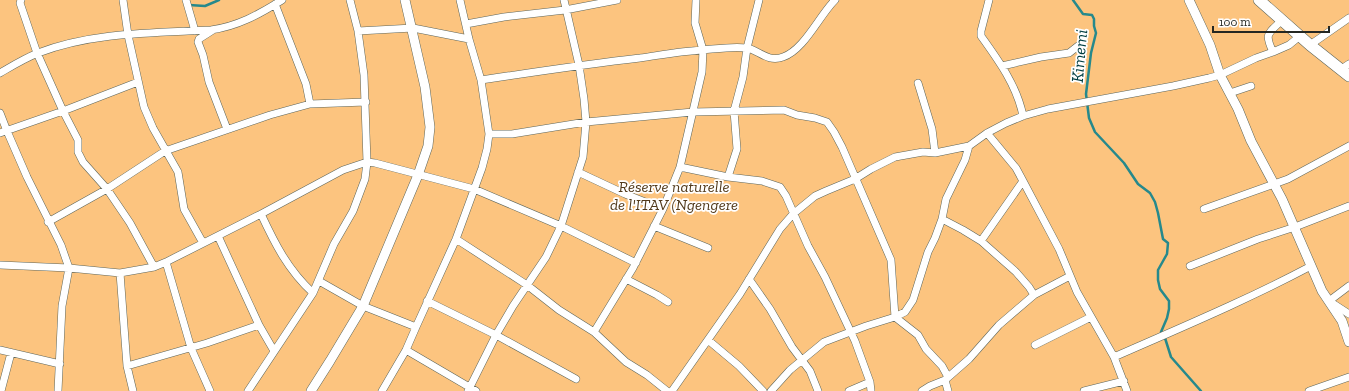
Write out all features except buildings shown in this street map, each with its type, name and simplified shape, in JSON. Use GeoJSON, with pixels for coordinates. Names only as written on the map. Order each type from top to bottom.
{"type":"FeatureCollection","features":[{"type":"Feature","properties":{"kind":"main road"},"geometry":{"type":"LineString","coordinates":[[1259,0],[1310,45],[1346,70]]}},
{"type":"Feature","properties":{"kind":"street"},"geometry":{"type":"LineString","coordinates":[[21,0],[20,3],[37,53],[63,111],[78,140],[78,152],[83,162],[107,190],[130,223],[154,267]]}},
{"type":"Feature","properties":{"kind":"street"},"geometry":{"type":"LineString","coordinates":[[123,0],[128,35],[144,107],[153,128],[178,172],[184,209],[203,243]]}},
{"type":"Feature","properties":{"kind":"street"},"geometry":{"type":"LineString","coordinates":[[186,0],[196,31]]}},
{"type":"Feature","properties":{"kind":"street"},"geometry":{"type":"LineString","coordinates":[[248,391],[313,293],[334,244],[353,211],[365,179],[367,162],[364,75],[358,31],[350,0]]}},
{"type":"Feature","properties":{"kind":"street"},"geometry":{"type":"LineString","coordinates":[[311,391],[363,306],[418,175],[428,146],[430,127],[425,87],[405,0]]}},
{"type":"Feature","properties":{"kind":"street"},"geometry":{"type":"LineString","coordinates":[[382,391],[406,350],[456,239],[482,168],[489,134],[481,80],[460,0]]}},
{"type":"Feature","properties":{"kind":"street"},"geometry":{"type":"LineString","coordinates":[[406,350],[472,390],[496,335],[546,257],[561,226],[582,157],[586,122],[579,65],[565,10],[564,0]]}},
{"type":"Feature","properties":{"kind":"street"},"geometry":{"type":"LineString","coordinates":[[466,24],[504,17],[565,10],[617,0]]}},
{"type":"Feature","properties":{"kind":"street"},"geometry":{"type":"LineString","coordinates":[[594,332],[636,263],[663,209],[680,167],[702,72],[703,50],[695,23],[696,0]]}},
{"type":"Feature","properties":{"kind":"street"},"geometry":{"type":"LineString","coordinates":[[728,177],[737,149],[734,112],[743,77],[747,48],[759,0]]}},
{"type":"Feature","properties":{"kind":"street"},"geometry":{"type":"LineString","coordinates":[[481,80],[579,65],[703,50],[747,48],[763,56],[776,58],[783,57],[801,45],[827,8],[835,0]]}},
{"type":"Feature","properties":{"kind":"street"},"geometry":{"type":"LineString","coordinates":[[989,0],[981,36],[1002,66],[1020,102],[1023,116]]}},
{"type":"Feature","properties":{"kind":"street"},"geometry":{"type":"LineString","coordinates":[[1189,0],[1200,23],[1220,75],[1295,227],[1322,291],[1342,322],[1349,342]]}},
{"type":"Feature","properties":{"kind":"street"},"geometry":{"type":"LineString","coordinates":[[0,73],[37,53],[75,42],[95,38],[213,30],[228,27],[245,21],[278,2],[306,84],[310,104]]}},
{"type":"Feature","properties":{"kind":"street"},"geometry":{"type":"LineString","coordinates":[[1310,45],[1349,18]]}},
{"type":"Feature","properties":{"kind":"street"},"geometry":{"type":"LineString","coordinates":[[1273,52],[1268,42],[1269,33],[1282,20]]}},
{"type":"Feature","properties":{"kind":"street"},"geometry":{"type":"LineString","coordinates":[[358,31],[412,28],[469,39]]}},
{"type":"Feature","properties":{"kind":"street"},"geometry":{"type":"LineString","coordinates":[[213,30],[199,39],[198,42],[203,55],[209,82],[227,129]]}},
{"type":"Feature","properties":{"kind":"street"},"geometry":{"type":"LineString","coordinates":[[672,391],[749,279],[780,229],[793,214],[815,196],[855,180],[871,169],[895,158],[923,152],[935,153],[969,146],[987,133],[1023,116],[1048,109],[1173,86],[1220,75],[1256,58],[1289,45],[1300,36]]}},
{"type":"Feature","properties":{"kind":"street"},"geometry":{"type":"LineString","coordinates":[[1002,66],[1041,57],[1069,53],[1078,46]]}},
{"type":"Feature","properties":{"kind":"street"},"geometry":{"type":"LineString","coordinates":[[3,132],[138,82]]}},
{"type":"Feature","properties":{"kind":"street"},"geometry":{"type":"LineString","coordinates":[[918,83],[932,129],[935,153]]}},
{"type":"Feature","properties":{"kind":"street"},"geometry":{"type":"LineString","coordinates":[[1230,93],[1251,86]]}},
{"type":"Feature","properties":{"kind":"street"},"geometry":{"type":"LineString","coordinates":[[48,222],[107,190],[166,151],[227,129],[310,104],[366,102]]}},
{"type":"Feature","properties":{"kind":"street"},"geometry":{"type":"LineString","coordinates":[[489,134],[512,134],[586,122],[693,112],[784,110],[797,115],[827,122],[842,147],[855,180],[891,260],[895,318],[918,335],[926,349],[942,366],[948,391]]}},
{"type":"Feature","properties":{"kind":"street"},"geometry":{"type":"LineString","coordinates":[[0,113],[3,132],[61,245],[69,268],[62,306],[58,391]]}},
{"type":"Feature","properties":{"kind":"street"},"geometry":{"type":"LineString","coordinates":[[987,133],[1016,168],[1024,181],[1059,249],[1077,292],[1114,357],[1127,391]]}},
{"type":"Feature","properties":{"kind":"street"},"geometry":{"type":"LineString","coordinates":[[771,391],[790,370],[824,342],[866,326],[895,318],[905,312],[913,300],[928,252],[942,219],[946,199],[966,160],[969,146]]}},
{"type":"Feature","properties":{"kind":"street"},"geometry":{"type":"LineString","coordinates":[[1204,209],[1274,184],[1307,169],[1349,146]]}},
{"type":"Feature","properties":{"kind":"street"},"geometry":{"type":"LineString","coordinates":[[0,266],[69,268],[120,273],[154,267],[261,214],[343,170],[367,162],[376,163],[474,189],[561,226],[636,263]]}},
{"type":"Feature","properties":{"kind":"street"},"geometry":{"type":"LineString","coordinates":[[680,167],[728,177],[762,181],[780,187],[855,341],[870,382],[871,391]]}},
{"type":"Feature","properties":{"kind":"street"},"geometry":{"type":"LineString","coordinates":[[578,172],[625,194],[663,209]]}},
{"type":"Feature","properties":{"kind":"street"},"geometry":{"type":"LineString","coordinates":[[982,241],[1024,181]]}},
{"type":"Feature","properties":{"kind":"street"},"geometry":{"type":"LineString","coordinates":[[1190,266],[1258,239],[1295,227],[1349,206]]}},
{"type":"Feature","properties":{"kind":"street"},"geometry":{"type":"LineString","coordinates":[[261,214],[275,244],[286,262],[313,293]]}},
{"type":"Feature","properties":{"kind":"street"},"geometry":{"type":"LineString","coordinates":[[942,219],[982,241],[1016,272],[1034,295]]}},
{"type":"Feature","properties":{"kind":"street"},"geometry":{"type":"LineString","coordinates":[[654,226],[708,248]]}},
{"type":"Feature","properties":{"kind":"street"},"geometry":{"type":"LineString","coordinates":[[218,236],[274,352]]}},
{"type":"Feature","properties":{"kind":"street"},"geometry":{"type":"LineString","coordinates":[[456,239],[528,285],[559,310],[594,332],[626,362],[647,374],[668,391]]}},
{"type":"Feature","properties":{"kind":"street"},"geometry":{"type":"LineString","coordinates":[[166,262],[191,348],[210,391]]}},
{"type":"Feature","properties":{"kind":"street"},"geometry":{"type":"LineString","coordinates":[[1114,357],[1175,331],[1311,266]]}},
{"type":"Feature","properties":{"kind":"street"},"geometry":{"type":"LineString","coordinates":[[120,273],[127,366],[133,391]]}},
{"type":"Feature","properties":{"kind":"street"},"geometry":{"type":"LineString","coordinates":[[922,391],[946,379],[969,359],[999,324],[1034,295],[1070,276]]}},
{"type":"Feature","properties":{"kind":"street"},"geometry":{"type":"LineString","coordinates":[[626,279],[668,302]]}},
{"type":"Feature","properties":{"kind":"street"},"geometry":{"type":"LineString","coordinates":[[749,279],[762,297],[792,347],[810,371],[818,391]]}},
{"type":"Feature","properties":{"kind":"street"},"geometry":{"type":"LineString","coordinates":[[319,281],[363,306],[416,327]]}},
{"type":"Feature","properties":{"kind":"street"},"geometry":{"type":"LineString","coordinates":[[1329,301],[1349,286]]}},
{"type":"Feature","properties":{"kind":"street"},"geometry":{"type":"LineString","coordinates":[[427,301],[496,335],[576,380]]}},
{"type":"Feature","properties":{"kind":"street"},"geometry":{"type":"LineString","coordinates":[[1329,301],[1349,314]]}},
{"type":"Feature","properties":{"kind":"street"},"geometry":{"type":"LineString","coordinates":[[1035,345],[1091,317]]}},
{"type":"Feature","properties":{"kind":"street"},"geometry":{"type":"LineString","coordinates":[[127,366],[191,348],[260,325]]}},
{"type":"Feature","properties":{"kind":"street"},"geometry":{"type":"LineString","coordinates":[[708,340],[739,366],[763,391]]}},
{"type":"Feature","properties":{"kind":"street"},"geometry":{"type":"LineString","coordinates":[[0,350],[60,364]]}},
{"type":"Feature","properties":{"kind":"street"},"geometry":{"type":"LineString","coordinates":[[1,391],[11,353]]}},
{"type":"Feature","properties":{"kind":"street"},"geometry":{"type":"LineString","coordinates":[[1309,391],[1349,377]]}},
{"type":"Feature","properties":{"kind":"street"},"geometry":{"type":"LineString","coordinates":[[1084,391],[1124,381]]}},
{"type":"Feature","properties":{"kind":"street"},"geometry":{"type":"LineString","coordinates":[[849,391],[870,382]]}},
{"type":"Feature","properties":{"kind":"green space","name":"Réserve naturelle de l'ITAV (Ngengere"},"geometry":{"type":"Polygon","coordinates":[[[0,0],[1349,0],[1349,391],[0,391],[0,0]]]}},
{"type":"Feature","properties":{"kind":"waterway"},"geometry":{"type":"LineString","coordinates":[[189,5],[205,6],[219,0]]}},
{"type":"Feature","properties":{"kind":"waterway","name":"Kimemi"},"geometry":{"type":"LineString","coordinates":[[1073,0],[1083,14],[1092,15],[1096,33],[1091,53],[1086,94],[1089,118],[1095,132],[1124,163],[1138,184],[1150,193],[1155,202],[1163,239],[1168,243],[1167,254],[1158,270],[1160,289],[1169,301],[1167,318],[1161,332]]}},
{"type":"Feature","properties":{"kind":"waterway"},"geometry":{"type":"LineString","coordinates":[[1165,338],[1171,357],[1201,391]]}}]}
